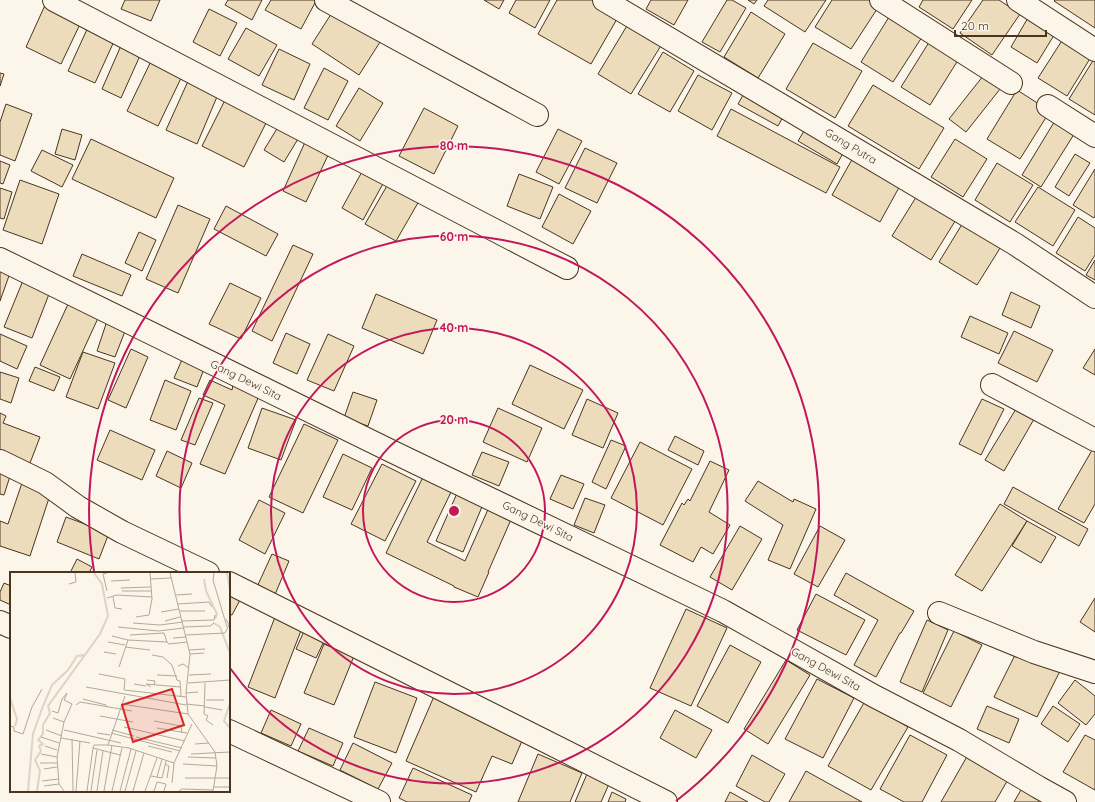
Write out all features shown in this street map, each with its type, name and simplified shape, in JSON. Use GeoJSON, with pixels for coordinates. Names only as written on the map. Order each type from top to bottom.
{"type":"FeatureCollection","features":[{"type":"Feature","properties":{"kind":"street"},"geometry":{"type":"LineString","coordinates":[[54,0],[567,268]]}},
{"type":"Feature","properties":{"kind":"street"},"geometry":{"type":"LineString","coordinates":[[326,0],[537,115]]}},
{"type":"Feature","properties":{"kind":"street","name":"Gang Putra"},"geometry":{"type":"LineString","coordinates":[[604,0],[1016,244],[1095,297]]}},
{"type":"Feature","properties":{"kind":"street"},"geometry":{"type":"LineString","coordinates":[[881,0],[1012,83]]}},
{"type":"Feature","properties":{"kind":"street"},"geometry":{"type":"LineString","coordinates":[[1018,0],[1095,50]]}},
{"type":"Feature","properties":{"kind":"street"},"geometry":{"type":"LineString","coordinates":[[1048,106],[1095,136]]}},
{"type":"Feature","properties":{"kind":"street","name":"Gang Dewi Sita"},"geometry":{"type":"LineString","coordinates":[[0,259],[391,451],[723,611],[874,696],[959,740],[1065,802]]}},
{"type":"Feature","properties":{"kind":"street"},"geometry":{"type":"LineString","coordinates":[[992,385],[1095,440]]}},
{"type":"Feature","properties":{"kind":"street"},"geometry":{"type":"LineString","coordinates":[[0,462],[45,483],[78,507],[122,532],[206,572]]}},
{"type":"Feature","properties":{"kind":"street"},"geometry":{"type":"LineString","coordinates":[[230,584],[666,802]]}},
{"type":"Feature","properties":{"kind":"street"},"geometry":{"type":"LineString","coordinates":[[939,613],[1034,652],[1095,672]]}},
{"type":"Feature","properties":{"kind":"street"},"geometry":{"type":"LineString","coordinates":[[0,622],[10,627]]}},
{"type":"Feature","properties":{"kind":"street"},"geometry":{"type":"LineString","coordinates":[[230,731],[379,802]]}},
{"type":"Feature","properties":{"kind":"building"},"geometry":{"type":"Polygon","coordinates":[[[125,0],[160,0],[151,21],[121,9],[125,0]]]}},
{"type":"Feature","properties":{"kind":"building"},"geometry":{"type":"Polygon","coordinates":[[[228,0],[262,0],[252,20],[225,5],[228,0]]]}},
{"type":"Feature","properties":{"kind":"building"},"geometry":{"type":"Polygon","coordinates":[[[271,0],[316,1],[301,29],[265,10],[271,0]]]}},
{"type":"Feature","properties":{"kind":"building"},"geometry":{"type":"Polygon","coordinates":[[[484,0],[504,0],[499,9],[484,0]]]}},
{"type":"Feature","properties":{"kind":"building"},"geometry":{"type":"Polygon","coordinates":[[[516,0],[550,0],[535,28],[509,13],[516,0]]]}},
{"type":"Feature","properties":{"kind":"building"},"geometry":{"type":"Polygon","coordinates":[[[557,0],[600,0],[621,12],[591,64],[538,34],[557,0]]]}},
{"type":"Feature","properties":{"kind":"building"},"geometry":{"type":"Polygon","coordinates":[[[651,0],[688,0],[674,25],[646,9],[651,0]]]}},
{"type":"Feature","properties":{"kind":"building"},"geometry":{"type":"Polygon","coordinates":[[[727,0],[732,0],[746,8],[720,52],[702,42],[727,0]]]}},
{"type":"Feature","properties":{"kind":"building"},"geometry":{"type":"Polygon","coordinates":[[[748,0],[757,0],[754,4],[748,0]]]}},
{"type":"Feature","properties":{"kind":"building"},"geometry":{"type":"Polygon","coordinates":[[[768,0],[826,0],[805,32],[764,6],[768,0]]]}},
{"type":"Feature","properties":{"kind":"building"},"geometry":{"type":"Polygon","coordinates":[[[832,0],[870,0],[879,6],[851,49],[815,27],[832,0]]]}},
{"type":"Feature","properties":{"kind":"building"},"geometry":{"type":"Polygon","coordinates":[[[923,0],[972,0],[953,29],[919,7],[923,0]]]}},
{"type":"Feature","properties":{"kind":"building"},"geometry":{"type":"Polygon","coordinates":[[[983,0],[999,0],[1020,14],[992,55],[960,33],[983,0]]]}},
{"type":"Feature","properties":{"kind":"building"},"geometry":{"type":"Polygon","coordinates":[[[1095,0],[1095,28],[1054,1],[1095,0]]]}},
{"type":"Feature","properties":{"kind":"building"},"geometry":{"type":"Polygon","coordinates":[[[46,3],[82,20],[61,64],[26,47],[46,3]]]}},
{"type":"Feature","properties":{"kind":"building"},"geometry":{"type":"Polygon","coordinates":[[[209,9],[237,23],[220,56],[193,42],[209,9]]]}},
{"type":"Feature","properties":{"kind":"building"},"geometry":{"type":"Polygon","coordinates":[[[333,11],[380,42],[359,75],[312,44],[333,11]]]}},
{"type":"Feature","properties":{"kind":"building"},"geometry":{"type":"Polygon","coordinates":[[[751,12],[785,34],[758,78],[724,57],[751,12]]]}},
{"type":"Feature","properties":{"kind":"building"},"geometry":{"type":"Polygon","coordinates":[[[1029,16],[1056,32],[1037,63],[1011,47],[1029,16]]]}},
{"type":"Feature","properties":{"kind":"building"},"geometry":{"type":"Polygon","coordinates":[[[889,17],[922,37],[893,82],[861,62],[889,17]]]}},
{"type":"Feature","properties":{"kind":"building"},"geometry":{"type":"Polygon","coordinates":[[[628,24],[662,44],[631,94],[598,74],[628,24]]]}},
{"type":"Feature","properties":{"kind":"building"},"geometry":{"type":"Polygon","coordinates":[[[89,25],[116,37],[95,83],[68,71],[89,25]]]}},
{"type":"Feature","properties":{"kind":"building"},"geometry":{"type":"Polygon","coordinates":[[[246,28],[277,45],[259,76],[228,59],[246,28]]]}},
{"type":"Feature","properties":{"kind":"building"},"geometry":{"type":"Polygon","coordinates":[[[931,39],[960,57],[930,105],[901,87],[931,39]]]}},
{"type":"Feature","properties":{"kind":"building"},"geometry":{"type":"Polygon","coordinates":[[[1063,39],[1091,57],[1067,96],[1038,78],[1063,39]]]}},
{"type":"Feature","properties":{"kind":"building"},"geometry":{"type":"Polygon","coordinates":[[[123,41],[143,49],[121,98],[102,89],[123,41]]]}},
{"type":"Feature","properties":{"kind":"building"},"geometry":{"type":"Polygon","coordinates":[[[813,43],[862,71],[835,118],[786,89],[813,43]]]}},
{"type":"Feature","properties":{"kind":"building"},"geometry":{"type":"Polygon","coordinates":[[[279,49],[310,64],[294,100],[262,85],[279,49]]]}},
{"type":"Feature","properties":{"kind":"building"},"geometry":{"type":"Polygon","coordinates":[[[663,52],[694,71],[670,112],[638,94],[663,52]]]}},
{"type":"Feature","properties":{"kind":"building"},"geometry":{"type":"Polygon","coordinates":[[[153,57],[184,72],[158,126],[127,111],[153,57]]]}},
{"type":"Feature","properties":{"kind":"building"},"geometry":{"type":"Polygon","coordinates":[[[1095,59],[1095,115],[1069,99],[1095,59]]]}},
{"type":"Feature","properties":{"kind":"building"},"geometry":{"type":"Polygon","coordinates":[[[324,68],[348,81],[328,120],[304,108],[324,68]]]}},
{"type":"Feature","properties":{"kind":"building"},"geometry":{"type":"Polygon","coordinates":[[[987,71],[1004,84],[966,132],[949,119],[987,71]]]}},
{"type":"Feature","properties":{"kind":"building"},"geometry":{"type":"Polygon","coordinates":[[[0,73],[4,74],[0,86],[0,73]]]}},
{"type":"Feature","properties":{"kind":"building"},"geometry":{"type":"Polygon","coordinates":[[[698,75],[732,93],[712,130],[678,111],[698,75]]]}},
{"type":"Feature","properties":{"kind":"building"},"geometry":{"type":"Polygon","coordinates":[[[189,79],[219,92],[197,144],[166,130],[189,79]]]}},
{"type":"Feature","properties":{"kind":"building"},"geometry":{"type":"Polygon","coordinates":[[[873,85],[944,128],[919,169],[848,126],[873,85]]]}},
{"type":"Feature","properties":{"kind":"building"},"geometry":{"type":"Polygon","coordinates":[[[359,88],[383,103],[360,141],[336,126],[359,88]]]}},
{"type":"Feature","properties":{"kind":"building"},"geometry":{"type":"Polygon","coordinates":[[[746,90],[785,113],[778,126],[738,104],[746,90]]]}},
{"type":"Feature","properties":{"kind":"building"},"geometry":{"type":"Polygon","coordinates":[[[1017,90],[1050,111],[1020,159],[987,139],[1017,90]]]}},
{"type":"Feature","properties":{"kind":"building"},"geometry":{"type":"Polygon","coordinates":[[[226,98],[268,119],[244,167],[202,146],[226,98]]]}},
{"type":"Feature","properties":{"kind":"building"},"geometry":{"type":"Polygon","coordinates":[[[6,104],[32,114],[15,161],[0,155],[0,122],[6,104]]]}},
{"type":"Feature","properties":{"kind":"building"},"geometry":{"type":"Polygon","coordinates":[[[424,108],[458,126],[434,174],[399,156],[424,108]]]}},
{"type":"Feature","properties":{"kind":"building"},"geometry":{"type":"Polygon","coordinates":[[[731,109],[840,167],[826,193],[717,136],[731,109]]]}},
{"type":"Feature","properties":{"kind":"building"},"geometry":{"type":"Polygon","coordinates":[[[1056,119],[1076,131],[1041,187],[1022,175],[1056,119]]]}},
{"type":"Feature","properties":{"kind":"building"},"geometry":{"type":"Polygon","coordinates":[[[281,122],[301,134],[284,162],[264,150],[281,122]]]}},
{"type":"Feature","properties":{"kind":"building"},"geometry":{"type":"Polygon","coordinates":[[[807,126],[846,148],[837,164],[798,141],[807,126]]]}},
{"type":"Feature","properties":{"kind":"building"},"geometry":{"type":"Polygon","coordinates":[[[62,129],[82,135],[75,160],[55,154],[62,129]]]}},
{"type":"Feature","properties":{"kind":"building"},"geometry":{"type":"Polygon","coordinates":[[[558,129],[582,141],[559,184],[536,172],[558,129]]]}},
{"type":"Feature","properties":{"kind":"building"},"geometry":{"type":"Polygon","coordinates":[[[91,139],[174,178],[156,218],[72,179],[91,139]]]}},
{"type":"Feature","properties":{"kind":"building"},"geometry":{"type":"Polygon","coordinates":[[[955,139],[987,159],[963,197],[931,177],[955,139]]]}},
{"type":"Feature","properties":{"kind":"building"},"geometry":{"type":"Polygon","coordinates":[[[306,140],[330,151],[306,202],[283,191],[306,140]]]}},
{"type":"Feature","properties":{"kind":"building"},"geometry":{"type":"Polygon","coordinates":[[[585,148],[617,163],[597,203],[565,188],[585,148]]]}},
{"type":"Feature","properties":{"kind":"building"},"geometry":{"type":"Polygon","coordinates":[[[42,150],[73,165],[62,187],[31,171],[42,150]]]}},
{"type":"Feature","properties":{"kind":"building"},"geometry":{"type":"Polygon","coordinates":[[[1075,154],[1090,163],[1069,196],[1055,187],[1075,154]]]}},
{"type":"Feature","properties":{"kind":"building"},"geometry":{"type":"Polygon","coordinates":[[[854,156],[902,182],[880,222],[832,195],[854,156]]]}},
{"type":"Feature","properties":{"kind":"building"},"geometry":{"type":"Polygon","coordinates":[[[0,161],[10,165],[3,184],[0,183],[0,161]]]}},
{"type":"Feature","properties":{"kind":"building"},"geometry":{"type":"Polygon","coordinates":[[[997,163],[1033,185],[1010,222],[975,200],[997,163]]]}},
{"type":"Feature","properties":{"kind":"building"},"geometry":{"type":"Polygon","coordinates":[[[364,168],[385,180],[363,220],[342,208],[364,168]]]}},
{"type":"Feature","properties":{"kind":"building"},"geometry":{"type":"Polygon","coordinates":[[[1095,169],[1095,216],[1094,218],[1073,205],[1095,169]]]}},
{"type":"Feature","properties":{"kind":"building"},"geometry":{"type":"Polygon","coordinates":[[[519,174],[553,187],[540,219],[507,206],[519,174]]]}},
{"type":"Feature","properties":{"kind":"building"},"geometry":{"type":"Polygon","coordinates":[[[20,180],[59,194],[42,244],[3,230],[20,180]]]}},
{"type":"Feature","properties":{"kind":"building"},"geometry":{"type":"Polygon","coordinates":[[[388,184],[419,201],[396,241],[365,224],[388,184]]]}},
{"type":"Feature","properties":{"kind":"building"},"geometry":{"type":"Polygon","coordinates":[[[1038,187],[1075,210],[1053,246],[1015,222],[1038,187]]]}},
{"type":"Feature","properties":{"kind":"building"},"geometry":{"type":"Polygon","coordinates":[[[0,188],[12,192],[4,219],[0,218],[0,188]]]}},
{"type":"Feature","properties":{"kind":"building"},"geometry":{"type":"Polygon","coordinates":[[[559,194],[591,211],[573,244],[542,227],[559,194]]]}},
{"type":"Feature","properties":{"kind":"building"},"geometry":{"type":"Polygon","coordinates":[[[918,194],[957,218],[931,260],[892,236],[918,194]]]}},
{"type":"Feature","properties":{"kind":"building"},"geometry":{"type":"Polygon","coordinates":[[[178,205],[210,219],[178,293],[146,279],[178,205]]]}},
{"type":"Feature","properties":{"kind":"building"},"geometry":{"type":"Polygon","coordinates":[[[226,206],[278,234],[266,256],[214,229],[226,206]]]}},
{"type":"Feature","properties":{"kind":"building"},"geometry":{"type":"Polygon","coordinates":[[[1078,217],[1095,228],[1095,255],[1085,271],[1056,253],[1078,217]]]}},
{"type":"Feature","properties":{"kind":"building"},"geometry":{"type":"Polygon","coordinates":[[[964,221],[1002,245],[977,285],[939,262],[964,221]]]}},
{"type":"Feature","properties":{"kind":"building"},"geometry":{"type":"Polygon","coordinates":[[[139,232],[156,240],[142,271],[125,263],[139,232]]]}},
{"type":"Feature","properties":{"kind":"building"},"geometry":{"type":"Polygon","coordinates":[[[293,245],[313,254],[272,341],[252,331],[293,245]]]}},
{"type":"Feature","properties":{"kind":"building"},"geometry":{"type":"Polygon","coordinates":[[[82,254],[131,275],[122,296],[73,276],[82,254]]]}},
{"type":"Feature","properties":{"kind":"building"},"geometry":{"type":"Polygon","coordinates":[[[1095,260],[1095,280],[1086,275],[1095,260]]]}},
{"type":"Feature","properties":{"kind":"building"},"geometry":{"type":"Polygon","coordinates":[[[0,269],[10,273],[0,301],[0,269]]]}},
{"type":"Feature","properties":{"kind":"building"},"geometry":{"type":"Polygon","coordinates":[[[24,278],[51,289],[32,338],[4,327],[24,278]]]}},
{"type":"Feature","properties":{"kind":"building"},"geometry":{"type":"Polygon","coordinates":[[[230,283],[261,298],[241,339],[209,324],[230,283]]]}},
{"type":"Feature","properties":{"kind":"building"},"geometry":{"type":"Polygon","coordinates":[[[1011,292],[1040,306],[1031,328],[1002,315],[1011,292]]]}},
{"type":"Feature","properties":{"kind":"building"},"geometry":{"type":"Polygon","coordinates":[[[376,294],[437,320],[423,354],[362,328],[376,294]]]}},
{"type":"Feature","properties":{"kind":"building"},"geometry":{"type":"Polygon","coordinates":[[[69,302],[99,316],[70,379],[40,365],[69,302]]]}},
{"type":"Feature","properties":{"kind":"building"},"geometry":{"type":"Polygon","coordinates":[[[970,316],[1008,333],[999,354],[961,337],[970,316]]]}},
{"type":"Feature","properties":{"kind":"building"},"geometry":{"type":"Polygon","coordinates":[[[108,318],[127,326],[115,357],[97,351],[108,318]]]}},
{"type":"Feature","properties":{"kind":"building"},"geometry":{"type":"Polygon","coordinates":[[[1014,331],[1053,350],[1037,382],[998,363],[1014,331]]]}},
{"type":"Feature","properties":{"kind":"building"},"geometry":{"type":"Polygon","coordinates":[[[286,333],[310,344],[297,374],[273,363],[286,333]]]}},
{"type":"Feature","properties":{"kind":"building"},"geometry":{"type":"Polygon","coordinates":[[[0,334],[27,346],[17,369],[0,361],[0,334]]]}},
{"type":"Feature","properties":{"kind":"building"},"geometry":{"type":"Polygon","coordinates":[[[328,334],[354,346],[334,391],[307,380],[328,334]]]}},
{"type":"Feature","properties":{"kind":"building"},"geometry":{"type":"Polygon","coordinates":[[[131,349],[148,357],[126,408],[108,400],[131,349]]]}},
{"type":"Feature","properties":{"kind":"building"},"geometry":{"type":"Polygon","coordinates":[[[1095,349],[1095,375],[1083,368],[1095,349]]]}},
{"type":"Feature","properties":{"kind":"building"},"geometry":{"type":"Polygon","coordinates":[[[83,352],[115,363],[98,409],[66,397],[83,352]]]}},
{"type":"Feature","properties":{"kind":"building"},"geometry":{"type":"Polygon","coordinates":[[[184,355],[206,364],[197,387],[174,378],[184,355]]]}},
{"type":"Feature","properties":{"kind":"building"},"geometry":{"type":"Polygon","coordinates":[[[530,365],[583,390],[564,429],[512,404],[530,365]]]}},
{"type":"Feature","properties":{"kind":"building"},"geometry":{"type":"Polygon","coordinates":[[[35,367],[60,377],[54,391],[29,381],[35,367]]]}},
{"type":"Feature","properties":{"kind":"building"},"geometry":{"type":"Polygon","coordinates":[[[0,372],[19,378],[11,403],[0,399],[0,372]]]}},
{"type":"Feature","properties":{"kind":"building"},"geometry":{"type":"Polygon","coordinates":[[[165,380],[191,391],[176,430],[150,420],[165,380]]]}},
{"type":"Feature","properties":{"kind":"building"},"geometry":{"type":"Polygon","coordinates":[[[210,380],[232,390],[233,385],[259,396],[225,474],[200,464],[225,405],[203,395],[210,380]]]}},
{"type":"Feature","properties":{"kind":"building"},"geometry":{"type":"Polygon","coordinates":[[[353,392],[377,400],[368,426],[344,418],[353,392]]]}},
{"type":"Feature","properties":{"kind":"building"},"geometry":{"type":"Polygon","coordinates":[[[199,398],[213,403],[195,445],[181,440],[199,398]]]}},
{"type":"Feature","properties":{"kind":"building"},"geometry":{"type":"Polygon","coordinates":[[[587,399],[618,413],[603,448],[572,435],[587,399]]]}},
{"type":"Feature","properties":{"kind":"building"},"geometry":{"type":"Polygon","coordinates":[[[982,399],[1004,409],[981,455],[959,444],[982,399]]]}},
{"type":"Feature","properties":{"kind":"building"},"geometry":{"type":"Polygon","coordinates":[[[1019,404],[1037,414],[1004,471],[985,460],[1019,404]]]}},
{"type":"Feature","properties":{"kind":"building"},"geometry":{"type":"Polygon","coordinates":[[[262,408],[296,420],[281,460],[248,448],[262,408]]]}},
{"type":"Feature","properties":{"kind":"building"},"geometry":{"type":"Polygon","coordinates":[[[498,408],[542,428],[527,462],[483,442],[498,408]]]}},
{"type":"Feature","properties":{"kind":"building"},"geometry":{"type":"Polygon","coordinates":[[[0,413],[6,416],[3,423],[40,437],[30,463],[0,452],[0,413]]]}},
{"type":"Feature","properties":{"kind":"building"},"geometry":{"type":"Polygon","coordinates":[[[304,424],[338,440],[303,513],[269,497],[304,424]]]}},
{"type":"Feature","properties":{"kind":"building"},"geometry":{"type":"Polygon","coordinates":[[[110,430],[155,450],[142,480],[97,460],[110,430]]]}},
{"type":"Feature","properties":{"kind":"building"},"geometry":{"type":"Polygon","coordinates":[[[675,436],[704,451],[698,465],[668,450],[675,436]]]}},
{"type":"Feature","properties":{"kind":"building"},"geometry":{"type":"Polygon","coordinates":[[[611,440],[626,446],[606,489],[592,482],[611,440]]]}},
{"type":"Feature","properties":{"kind":"building"},"geometry":{"type":"Polygon","coordinates":[[[640,442],[692,469],[663,525],[611,498],[640,442]]]}},
{"type":"Feature","properties":{"kind":"building"},"geometry":{"type":"Polygon","coordinates":[[[1095,445],[1095,504],[1084,523],[1058,509],[1095,445]]]}},
{"type":"Feature","properties":{"kind":"building"},"geometry":{"type":"Polygon","coordinates":[[[167,451],[192,463],[181,488],[156,476],[167,451]]]}},
{"type":"Feature","properties":{"kind":"building"},"geometry":{"type":"Polygon","coordinates":[[[482,452],[509,462],[499,486],[472,475],[482,452]]]}},
{"type":"Feature","properties":{"kind":"building"},"geometry":{"type":"Polygon","coordinates":[[[343,454],[372,468],[352,510],[323,497],[343,454]]]}},
{"type":"Feature","properties":{"kind":"building"},"geometry":{"type":"Polygon","coordinates":[[[710,461],[729,470],[709,512],[730,525],[713,554],[701,547],[693,562],[660,545],[682,503],[684,505],[688,499],[690,501],[710,461]]]}},
{"type":"Feature","properties":{"kind":"building"},"geometry":{"type":"Polygon","coordinates":[[[382,464],[416,481],[385,541],[351,524],[382,464]]]}},
{"type":"Feature","properties":{"kind":"building"},"geometry":{"type":"Polygon","coordinates":[[[0,466],[12,470],[4,495],[0,494],[0,466]]]}},
{"type":"Feature","properties":{"kind":"building"},"geometry":{"type":"Polygon","coordinates":[[[561,475],[584,484],[573,509],[550,499],[561,475]]]}},
{"type":"Feature","properties":{"kind":"building"},"geometry":{"type":"Polygon","coordinates":[[[423,477],[452,490],[427,542],[465,561],[490,505],[513,515],[478,597],[454,587],[386,553],[423,477]]]}},
{"type":"Feature","properties":{"kind":"building"},"geometry":{"type":"Polygon","coordinates":[[[758,481],[793,502],[794,499],[816,509],[790,569],[768,560],[783,525],[745,501],[758,481]]]}},
{"type":"Feature","properties":{"kind":"building"},"geometry":{"type":"Polygon","coordinates":[[[22,483],[51,492],[30,556],[0,546],[0,521],[8,524],[22,483]]]}},
{"type":"Feature","properties":{"kind":"building"},"geometry":{"type":"Polygon","coordinates":[[[1013,487],[1088,529],[1079,546],[1004,504],[1013,487]]]}},
{"type":"Feature","properties":{"kind":"building"},"geometry":{"type":"Polygon","coordinates":[[[458,491],[484,502],[463,552],[436,541],[458,491]]]}},
{"type":"Feature","properties":{"kind":"building"},"geometry":{"type":"Polygon","coordinates":[[[585,498],[605,505],[594,533],[574,525],[585,498]]]}},
{"type":"Feature","properties":{"kind":"building"},"geometry":{"type":"Polygon","coordinates":[[[259,500],[285,513],[265,554],[239,540],[259,500]]]}},
{"type":"Feature","properties":{"kind":"building"},"geometry":{"type":"Polygon","coordinates":[[[1000,504],[1027,521],[982,591],[955,575],[1000,504]]]}},
{"type":"Feature","properties":{"kind":"building"},"geometry":{"type":"Polygon","coordinates":[[[66,517],[109,533],[99,559],[57,542],[66,517]]]}},
{"type":"Feature","properties":{"kind":"building"},"geometry":{"type":"Polygon","coordinates":[[[1027,521],[1056,537],[1041,563],[1012,546],[1027,521]]]}},
{"type":"Feature","properties":{"kind":"building"},"geometry":{"type":"Polygon","coordinates":[[[740,526],[762,539],[732,590],[710,577],[740,526]]]}},
{"type":"Feature","properties":{"kind":"building"},"geometry":{"type":"Polygon","coordinates":[[[820,526],[845,540],[818,587],[794,574],[820,526]]]}},
{"type":"Feature","properties":{"kind":"building"},"geometry":{"type":"Polygon","coordinates":[[[272,554],[289,561],[274,597],[256,589],[272,554]]]}},
{"type":"Feature","properties":{"kind":"building"},"geometry":{"type":"Polygon","coordinates":[[[77,559],[92,567],[90,572],[70,572],[77,559]]]}},
{"type":"Feature","properties":{"kind":"building"},"geometry":{"type":"Polygon","coordinates":[[[846,573],[914,611],[876,677],[854,665],[878,620],[834,595],[846,573]]]}},
{"type":"Feature","properties":{"kind":"building"},"geometry":{"type":"Polygon","coordinates":[[[4,583],[10,586],[10,605],[0,600],[0,592],[4,583]]]}},
{"type":"Feature","properties":{"kind":"building"},"geometry":{"type":"Polygon","coordinates":[[[816,594],[865,620],[846,655],[797,630],[816,594]]]}},
{"type":"Feature","properties":{"kind":"building"},"geometry":{"type":"Polygon","coordinates":[[[230,595],[240,600],[232,615],[230,614],[230,595]]]}},
{"type":"Feature","properties":{"kind":"building"},"geometry":{"type":"Polygon","coordinates":[[[1095,598],[1095,632],[1080,622],[1095,598]]]}},
{"type":"Feature","properties":{"kind":"building"},"geometry":{"type":"Polygon","coordinates":[[[686,609],[727,628],[691,706],[650,688],[686,609]]]}},
{"type":"Feature","properties":{"kind":"building"},"geometry":{"type":"Polygon","coordinates":[[[275,617],[302,628],[275,698],[248,687],[275,617]]]}},
{"type":"Feature","properties":{"kind":"building"},"geometry":{"type":"Polygon","coordinates":[[[927,620],[948,630],[922,692],[900,682],[927,620]]]}},
{"type":"Feature","properties":{"kind":"building"},"geometry":{"type":"Polygon","coordinates":[[[305,629],[325,639],[316,658],[296,649],[305,629]]]}},
{"type":"Feature","properties":{"kind":"building"},"geometry":{"type":"Polygon","coordinates":[[[954,631],[982,645],[951,707],[923,693],[954,631]]]}},
{"type":"Feature","properties":{"kind":"building"},"geometry":{"type":"Polygon","coordinates":[[[324,644],[354,656],[334,705],[304,693],[324,644]]]}},
{"type":"Feature","properties":{"kind":"building"},"geometry":{"type":"Polygon","coordinates":[[[730,645],[761,662],[728,723],[697,706],[730,645]]]}},
{"type":"Feature","properties":{"kind":"building"},"geometry":{"type":"Polygon","coordinates":[[[1017,651],[1060,671],[1037,717],[994,697],[1017,651]]]}},
{"type":"Feature","properties":{"kind":"building"},"geometry":{"type":"Polygon","coordinates":[[[786,660],[810,675],[768,744],[744,729],[786,660]]]}},
{"type":"Feature","properties":{"kind":"building"},"geometry":{"type":"Polygon","coordinates":[[[817,679],[854,698],[823,758],[785,739],[817,679]]]}},
{"type":"Feature","properties":{"kind":"building"},"geometry":{"type":"Polygon","coordinates":[[[1075,680],[1095,696],[1095,714],[1086,725],[1058,703],[1075,680]]]}},
{"type":"Feature","properties":{"kind":"building"},"geometry":{"type":"Polygon","coordinates":[[[375,682],[417,698],[396,753],[354,737],[375,682]]]}},
{"type":"Feature","properties":{"kind":"building"},"geometry":{"type":"Polygon","coordinates":[[[435,694],[525,734],[512,764],[492,756],[476,792],[406,761],[435,694]]]}},
{"type":"Feature","properties":{"kind":"building"},"geometry":{"type":"Polygon","coordinates":[[[865,701],[908,727],[871,790],[828,766],[865,701]]]}},
{"type":"Feature","properties":{"kind":"building"},"geometry":{"type":"Polygon","coordinates":[[[987,706],[1019,719],[1009,743],[977,729],[987,706]]]}},
{"type":"Feature","properties":{"kind":"building"},"geometry":{"type":"Polygon","coordinates":[[[1053,706],[1080,724],[1068,742],[1041,724],[1053,706]]]}},
{"type":"Feature","properties":{"kind":"building"},"geometry":{"type":"Polygon","coordinates":[[[271,710],[301,724],[291,746],[261,733],[271,710]]]}},
{"type":"Feature","properties":{"kind":"building"},"geometry":{"type":"Polygon","coordinates":[[[675,710],[712,730],[696,758],[660,738],[675,710]]]}},
{"type":"Feature","properties":{"kind":"building"},"geometry":{"type":"Polygon","coordinates":[[[309,728],[343,743],[333,766],[298,751],[309,728]]]}},
{"type":"Feature","properties":{"kind":"building"},"geometry":{"type":"Polygon","coordinates":[[[910,735],[947,755],[922,802],[904,802],[880,789],[910,735]]]}},
{"type":"Feature","properties":{"kind":"building"},"geometry":{"type":"Polygon","coordinates":[[[1085,735],[1095,740],[1095,790],[1063,772],[1085,735]]]}},
{"type":"Feature","properties":{"kind":"building"},"geometry":{"type":"Polygon","coordinates":[[[353,743],[392,763],[378,789],[340,770],[353,743]]]}},
{"type":"Feature","properties":{"kind":"building"},"geometry":{"type":"Polygon","coordinates":[[[969,753],[1010,776],[995,802],[941,802],[969,753]]]}},
{"type":"Feature","properties":{"kind":"building"},"geometry":{"type":"Polygon","coordinates":[[[538,754],[582,773],[570,802],[518,802],[538,754]]]}},
{"type":"Feature","properties":{"kind":"building"},"geometry":{"type":"Polygon","coordinates":[[[752,755],[785,774],[769,802],[765,802],[736,786],[752,755]]]}},
{"type":"Feature","properties":{"kind":"building"},"geometry":{"type":"Polygon","coordinates":[[[413,768],[472,795],[469,802],[407,802],[399,798],[413,768]]]}},
{"type":"Feature","properties":{"kind":"building"},"geometry":{"type":"Polygon","coordinates":[[[806,771],[862,802],[789,802],[806,771]]]}},
{"type":"Feature","properties":{"kind":"building"},"geometry":{"type":"Polygon","coordinates":[[[587,774],[609,784],[601,802],[575,802],[587,774]]]}},
{"type":"Feature","properties":{"kind":"building"},"geometry":{"type":"Polygon","coordinates":[[[1022,788],[1048,802],[1014,802],[1022,788]]]}},
{"type":"Feature","properties":{"kind":"building"},"geometry":{"type":"Polygon","coordinates":[[[612,792],[626,799],[625,802],[608,802],[612,792]]]}},
{"type":"Feature","properties":{"kind":"building"},"geometry":{"type":"Polygon","coordinates":[[[730,792],[748,802],[725,802],[730,792]]]}}]}
